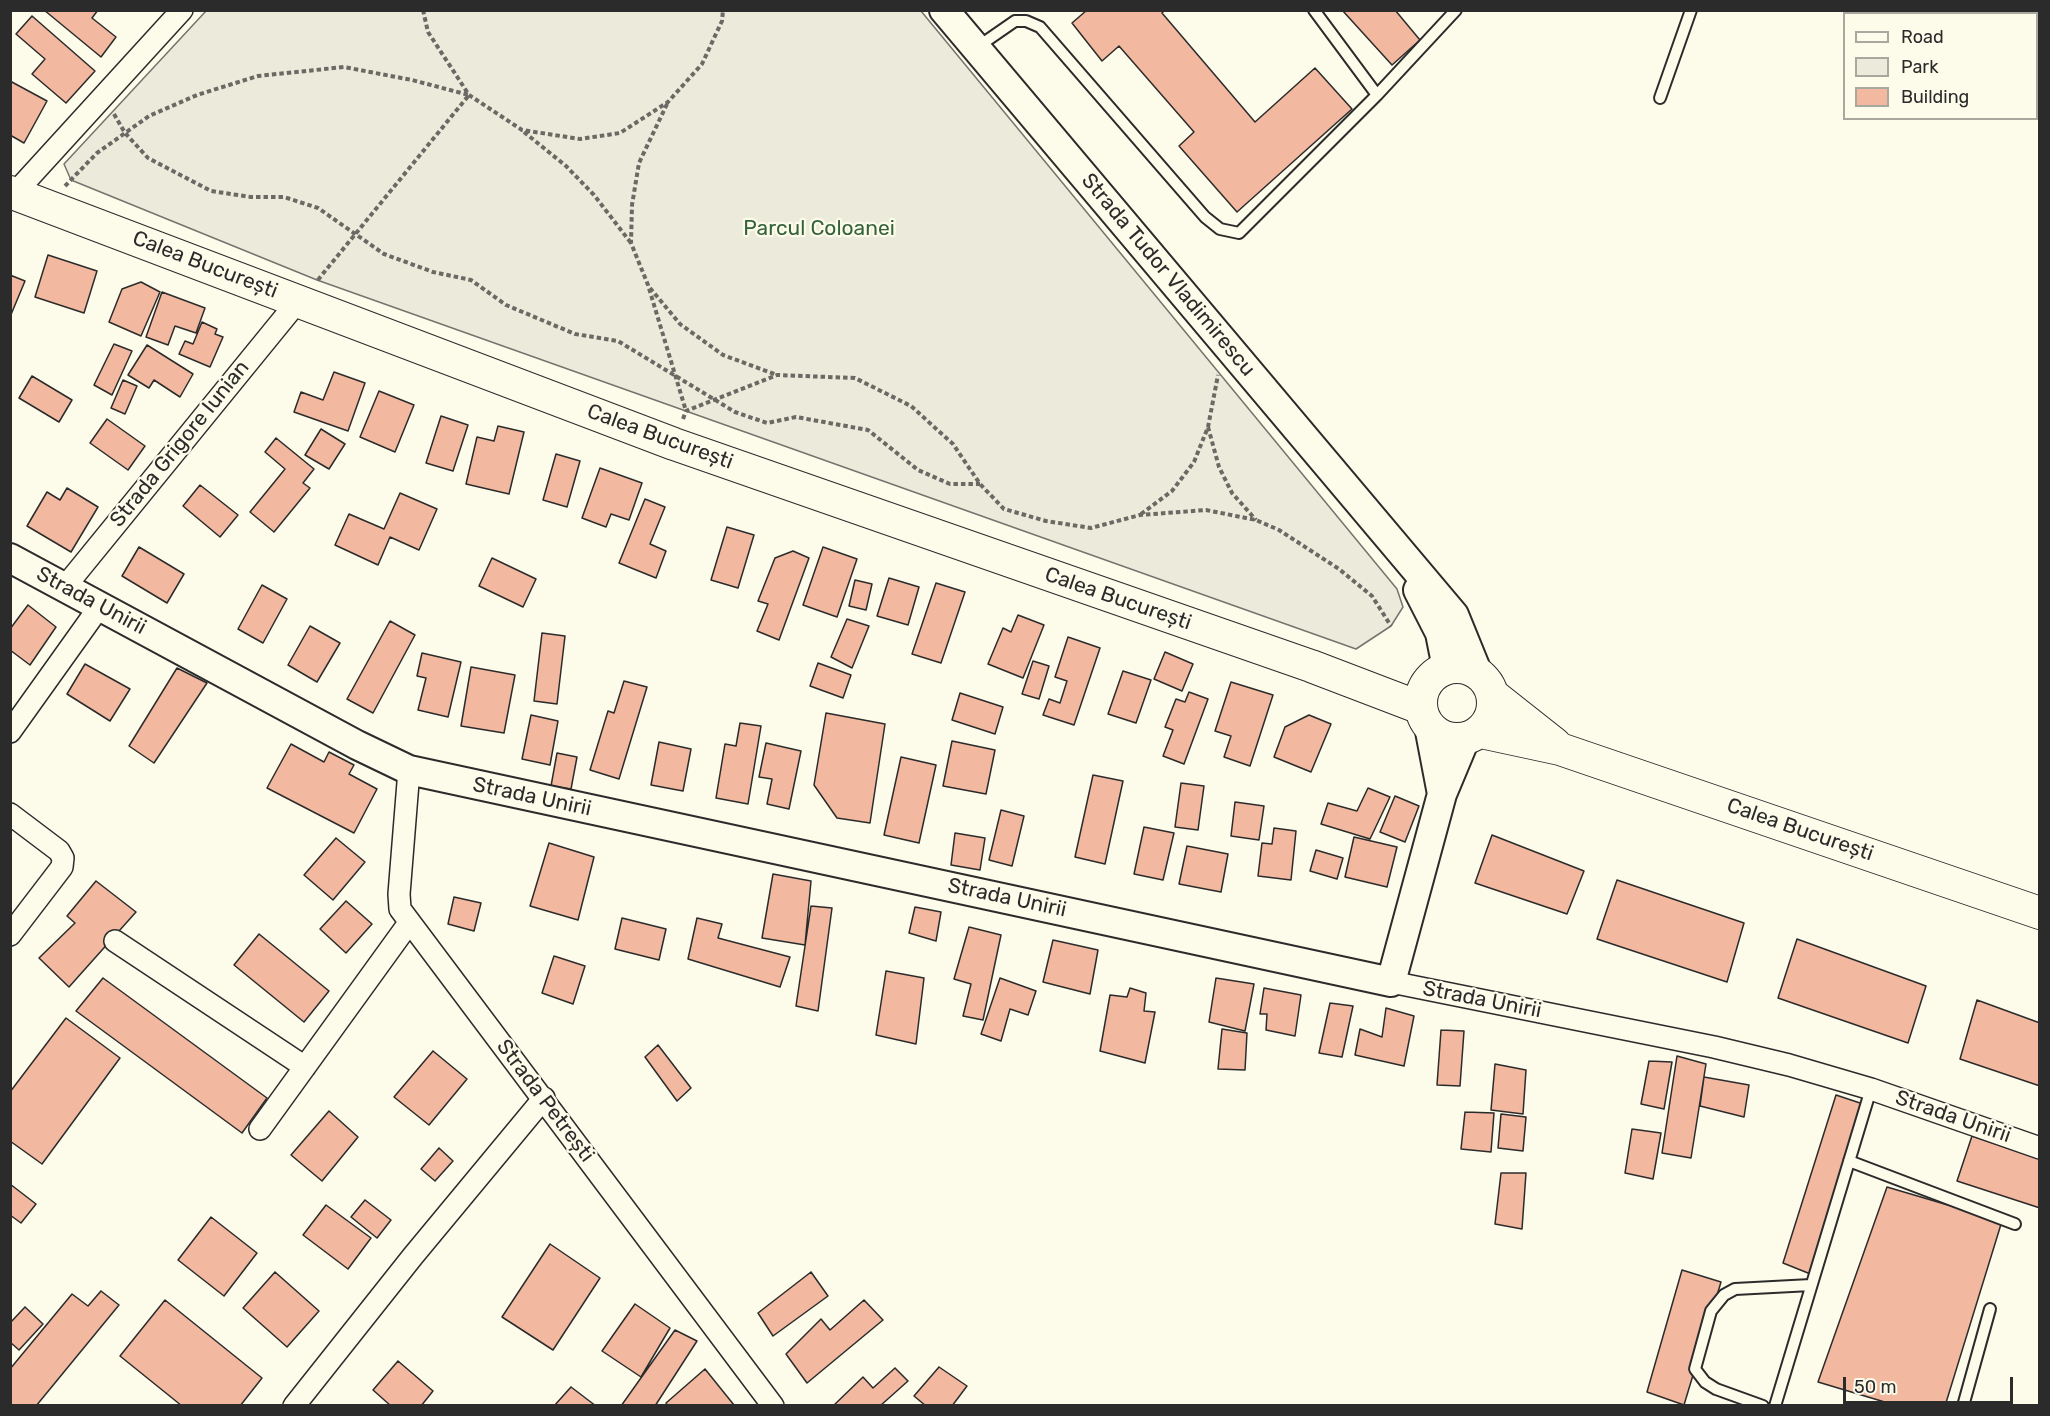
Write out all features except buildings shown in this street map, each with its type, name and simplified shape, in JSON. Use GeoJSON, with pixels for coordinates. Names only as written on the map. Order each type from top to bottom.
{"type":"FeatureCollection","features":[{"type":"Feature","properties":{"kind":"main road","name":"Strada Tudor Vladimirescu"},"geometry":{"type":"LineString","coordinates":[[944,10],[1454,615],[1486,684]]}},
{"type":"Feature","properties":{"kind":"main road","name":"Calea București"},"geometry":{"type":"LineString","coordinates":[[12,191],[674,444],[1314,668],[1432,696]]}},
{"type":"Feature","properties":{"kind":"main road","name":"Strada Tudor Vladimirescu"},"geometry":{"type":"LineString","coordinates":[[1391,541],[1434,620],[1432,696],[1442,794]]}},
{"type":"Feature","properties":{"kind":"main road","name":"Strada Unirii"},"geometry":{"type":"LineString","coordinates":[[10,558],[357,745],[409,770],[1391,982]]}},
{"type":"Feature","properties":{"kind":"main road","name":"Calea București"},"geometry":{"type":"LineString","coordinates":[[1432,696],[1458,667],[1486,684],[1560,748]]}},
{"type":"Feature","properties":{"kind":"main road"},"geometry":{"type":"LineString","coordinates":[[1391,982],[1442,794],[1473,735],[1490,721],[1493,708],[1486,684]]}},
{"type":"Feature","properties":{"kind":"main road","name":"Calea București"},"geometry":{"type":"LineString","coordinates":[[1432,696],[1445,738],[1473,735],[1560,748],[2040,913]]}},
{"type":"Feature","properties":{"kind":"street"},"geometry":{"type":"LineString","coordinates":[[12,191],[182,10]]}},
{"type":"Feature","properties":{"kind":"street","name":"Strada Grigore Iunian"},"geometry":{"type":"LineString","coordinates":[[64,588],[298,301]]}},
{"type":"Feature","properties":{"kind":"street"},"geometry":{"type":"LineString","coordinates":[[10,732],[100,606]]}},
{"type":"Feature","properties":{"kind":"street","name":"Strada Petrești"},"geometry":{"type":"LineString","coordinates":[[409,770],[399,894],[400,909],[409,924],[544,1098],[773,1406]]}},
{"type":"Feature","properties":{"kind":"street"},"geometry":{"type":"LineString","coordinates":[[10,814],[59,851],[63,858],[62,867],[10,935]]}},
{"type":"Feature","properties":{"kind":"street"},"geometry":{"type":"LineString","coordinates":[[260,1129],[409,924]]}},
{"type":"Feature","properties":{"kind":"street"},"geometry":{"type":"LineString","coordinates":[[115,941],[305,1067]]}},
{"type":"Feature","properties":{"kind":"street","name":"Strada Unirii"},"geometry":{"type":"LineString","coordinates":[[1391,982],[1714,1047],[1871,1089],[2040,1148]]}},
{"type":"Feature","properties":{"kind":"street"},"geometry":{"type":"LineString","coordinates":[[294,1406],[413,1256],[544,1098]]}},
{"type":"Feature","properties":{"kind":"lane"},"geometry":{"type":"LineString","coordinates":[[1314,10],[1377,95]]}},
{"type":"Feature","properties":{"kind":"lane"},"geometry":{"type":"LineString","coordinates":[[976,48],[1015,21],[1026,21],[1040,27],[1205,217],[1220,229],[1239,233],[1377,95],[1456,10]]}},
{"type":"Feature","properties":{"kind":"lane"},"geometry":{"type":"LineString","coordinates":[[1660,98],[1691,10]]}},
{"type":"Feature","properties":{"kind":"lane"},"geometry":{"type":"LineString","coordinates":[[1775,1406],[1871,1089]]}},
{"type":"Feature","properties":{"kind":"lane"},"geometry":{"type":"LineString","coordinates":[[1849,1161],[2015,1224]]}},
{"type":"Feature","properties":{"kind":"lane"},"geometry":{"type":"LineString","coordinates":[[1763,1406],[1716,1389],[1705,1382],[1695,1369],[1711,1311],[1724,1295],[1735,1289],[1811,1285]]}},
{"type":"Feature","properties":{"kind":"lane"},"geometry":{"type":"LineString","coordinates":[[1964,1406],[1990,1309]]}},
{"type":"Feature","properties":{"kind":"path"},"geometry":{"type":"LineString","coordinates":[[423,10],[428,32],[469,95]]}},
{"type":"Feature","properties":{"kind":"path"},"geometry":{"type":"LineString","coordinates":[[522,130],[580,139],[620,133],[668,102],[702,64],[722,21],[723,10]]}},
{"type":"Feature","properties":{"kind":"path"},"geometry":{"type":"LineString","coordinates":[[46,204],[97,153],[149,116],[197,95],[258,76],[344,68],[412,80],[469,95],[522,130],[566,166],[594,195],[631,243],[648,285],[686,411],[674,444]]}},
{"type":"Feature","properties":{"kind":"path"},"geometry":{"type":"LineString","coordinates":[[103,95],[125,133],[148,158],[211,191],[251,197],[284,197],[318,207],[384,254],[433,272],[471,280],[506,305],[575,334],[618,341],[735,412],[767,423],[796,417],[868,430],[918,470],[950,484],[980,484]]}},
{"type":"Feature","properties":{"kind":"path"},"geometry":{"type":"LineString","coordinates":[[298,301],[356,235],[469,95]]}},
{"type":"Feature","properties":{"kind":"path"},"geometry":{"type":"LineString","coordinates":[[631,243],[632,205],[639,163],[668,102]]}},
{"type":"Feature","properties":{"kind":"path"},"geometry":{"type":"LineString","coordinates":[[648,285],[680,324],[723,355],[777,375],[855,378],[911,406],[953,444],[980,484],[1004,509],[1046,521],[1091,528],[1140,515],[1206,510],[1256,520],[1279,530],[1339,569],[1372,596],[1391,626]]}},
{"type":"Feature","properties":{"kind":"path"},"geometry":{"type":"LineString","coordinates":[[1140,515],[1172,491],[1194,462],[1208,427],[1225,341]]}},
{"type":"Feature","properties":{"kind":"path"},"geometry":{"type":"LineString","coordinates":[[686,411],[777,375]]}},
{"type":"Feature","properties":{"kind":"path"},"geometry":{"type":"LineString","coordinates":[[1208,427],[1219,467],[1232,493],[1256,520]]}},
{"type":"Feature","properties":{"kind":"green space","name":"Parcul Coloanei"},"geometry":{"type":"Polygon","coordinates":[[[206,11],[921,11],[1397,589],[1403,607],[1391,626],[1356,649],[317,280],[71,180],[64,164],[206,11]]]}}]}
